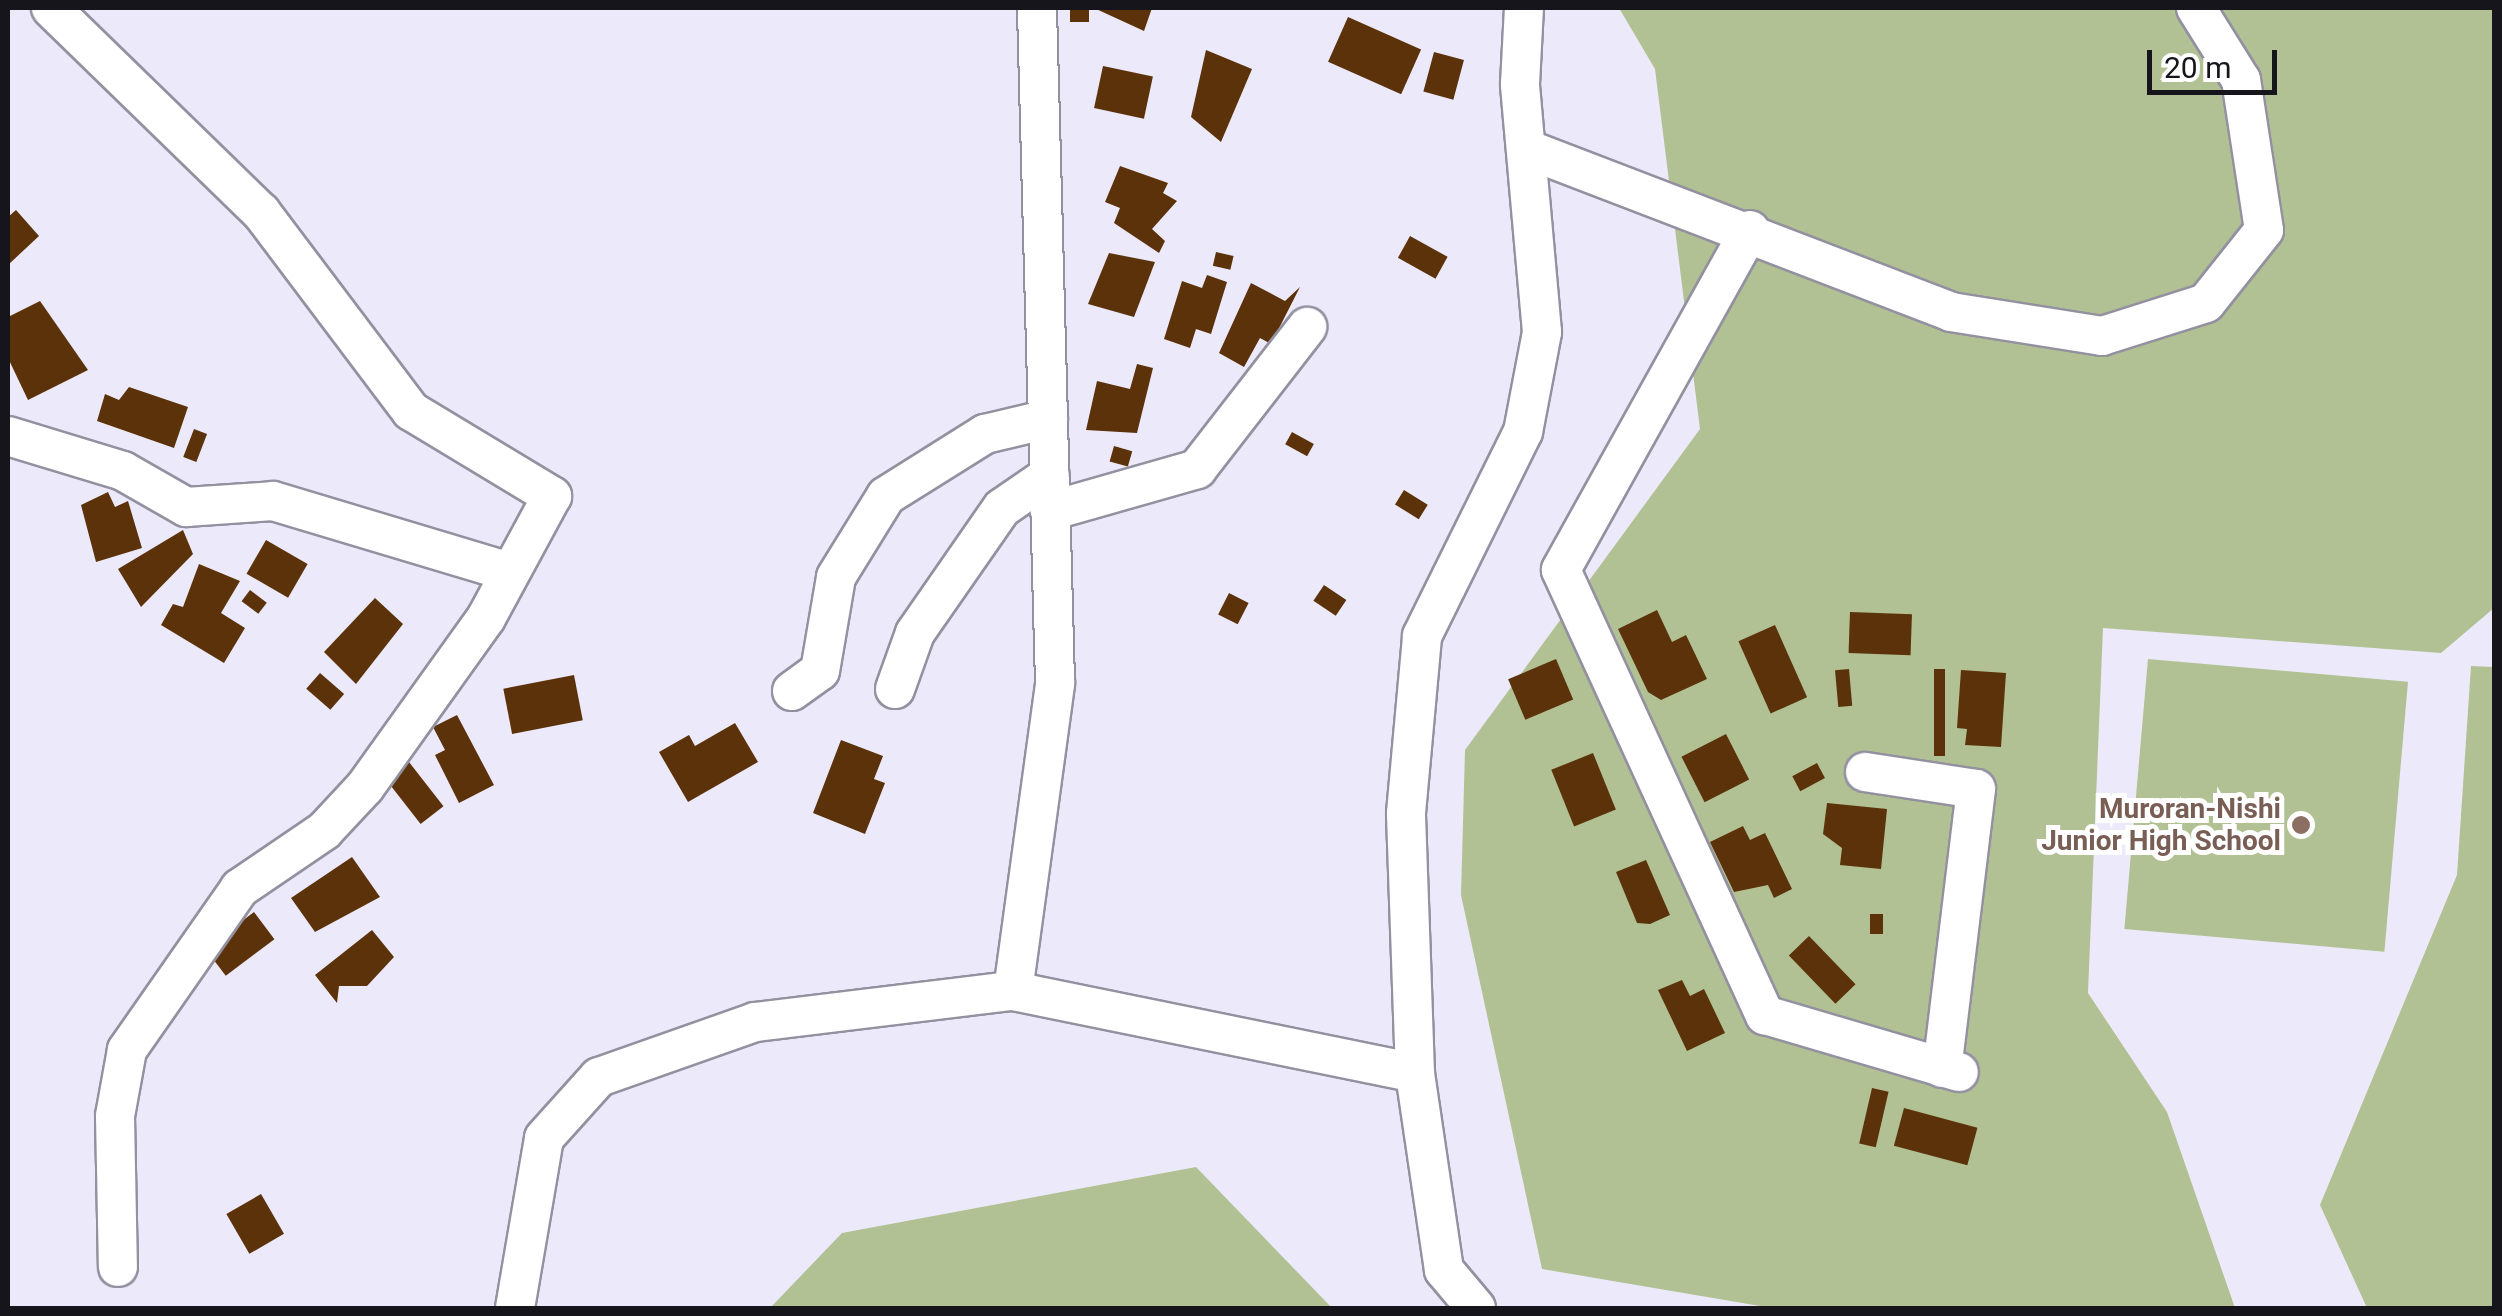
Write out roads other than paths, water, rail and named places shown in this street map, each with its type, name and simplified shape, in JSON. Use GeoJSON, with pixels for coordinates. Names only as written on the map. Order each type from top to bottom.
{"type":"FeatureCollection","features":[{"type":"Feature","properties":{"kind":"street"},"geometry":{"type":"LineString","coordinates":[[51,8],[261,212],[410,411],[552,496],[509,572],[366,787],[324,831],[240,888],[127,1050],[115,1116],[118,1267]]}},
{"type":"Feature","properties":{"kind":"street"},"geometry":{"type":"LineString","coordinates":[[1013,991],[1055,683],[1037,8]]}},
{"type":"Feature","properties":{"kind":"street"},"geometry":{"type":"LineString","coordinates":[[1476,1308],[1444,1270],[1416,1073],[1406,814],[1422,636],[1523,432],[1542,332],[1528,149],[1524,8]]}},
{"type":"Feature","properties":{"kind":"street"},"geometry":{"type":"LineString","coordinates":[[1528,149],[1750,230],[1950,312],[2102,336],[2206,302],[2264,230],[2240,80],[2196,8]]}},
{"type":"Feature","properties":{"kind":"street"},"geometry":{"type":"LineString","coordinates":[[1750,230],[1562,570],[1765,1015],[1950,1070],[1976,789],[1865,772]]}},
{"type":"Feature","properties":{"kind":"street"},"geometry":{"type":"LineString","coordinates":[[895,689],[915,633],[1002,508],[1050,493],[1197,469],[1306,327]]}},
{"type":"Feature","properties":{"kind":"street"},"geometry":{"type":"LineString","coordinates":[[792,690],[820,671],[836,577],[886,496],[985,434],[1048,419]]}},
{"type":"Feature","properties":{"kind":"street"},"geometry":{"type":"LineString","coordinates":[[8,436],[124,471],[186,508],[273,502],[509,572]]}},
{"type":"Feature","properties":{"kind":"street"},"geometry":{"type":"LineString","coordinates":[[516,1308],[544,1138],[599,1077],[755,1022],[1013,991],[1416,1073]]}},
{"type":"Feature","properties":{"kind":"place","name":"Muroran-Nishi Junior High School"},"geometry":{"type":"Point","coordinates":[2301,825]}}]}
